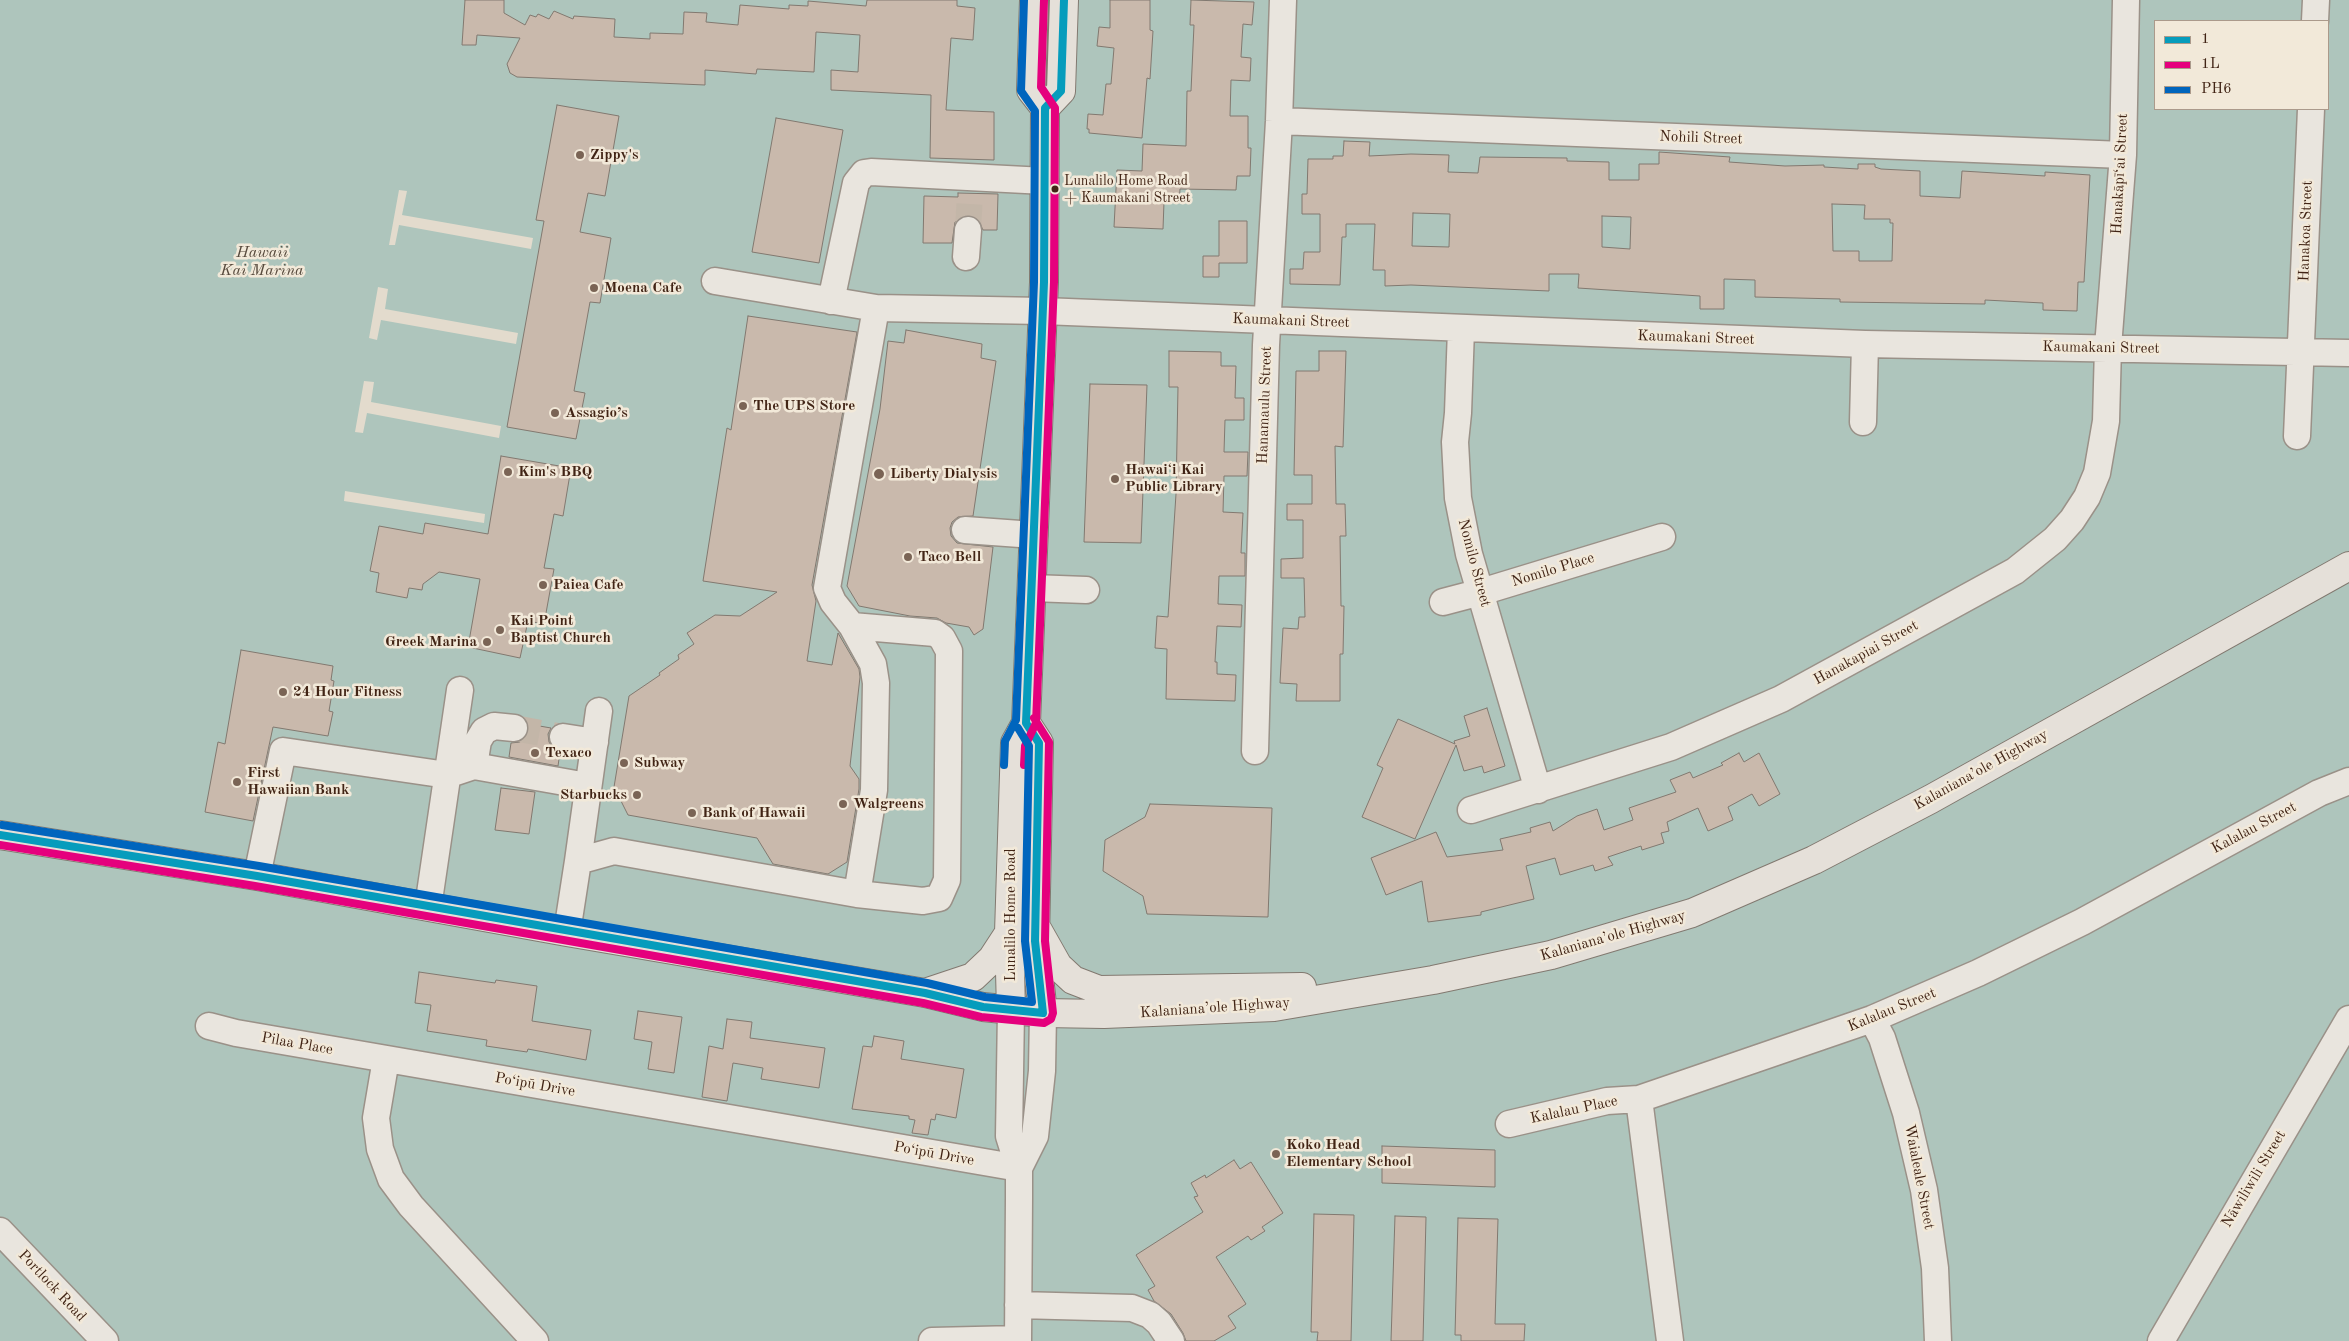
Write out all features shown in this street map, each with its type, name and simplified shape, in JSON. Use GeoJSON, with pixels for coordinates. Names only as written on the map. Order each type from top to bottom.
{"type":"FeatureCollection","features":[{"type":"Feature","properties":{"kind":"main road"},"geometry":{"type":"LineString","coordinates":[[1034,0],[1031,90],[1045,108],[1061,91],[1064,0]]}},
{"type":"Feature","properties":{"kind":"main road","name":"Lunalilo Home Road"},"geometry":{"type":"LineString","coordinates":[[1011,1010],[1008,933],[1015,743],[1026,723],[1043,311],[1045,108]]}},
{"type":"Feature","properties":{"kind":"main road","name":"Kalaniana’ole Highway"},"geometry":{"type":"LineString","coordinates":[[0,834],[258,876],[567,932],[925,993],[983,1007],[1043,1013],[1128,1014],[1274,1007],[1434,980],[1551,955],[1692,913],[1814,860],[1931,799],[2349,566]]}},
{"type":"Feature","properties":{"kind":"main road","name":"Lunalilo Home Road"},"geometry":{"type":"LineString","coordinates":[[1026,723],[1039,743],[1035,941],[1043,1013]]}},
{"type":"Feature","properties":{"kind":"main road"},"geometry":{"type":"LineString","coordinates":[[1036,927],[1058,966],[1073,980],[1099,990],[1300,987],[1434,980]]}},
{"type":"Feature","properties":{"kind":"main road"},"geometry":{"type":"LineString","coordinates":[[925,993],[973,977],[992,959],[1008,933]]}},
{"type":"Feature","properties":{"kind":"street","name":"Hanamaulu Street"},"geometry":{"type":"LineString","coordinates":[[1255,750],[1268,320],[1279,121],[1283,0]]}},
{"type":"Feature","properties":{"kind":"street","name":"Hanakāpī‘ai Street"},"geometry":{"type":"LineString","coordinates":[[2108,347],[2123,155],[2126,0]]}},
{"type":"Feature","properties":{"kind":"street"},"geometry":{"type":"LineString","coordinates":[[2315,20],[2316,0]]}},
{"type":"Feature","properties":{"kind":"street","name":"Hanakoa Street"},"geometry":{"type":"LineString","coordinates":[[2297,436],[2311,110]]}},
{"type":"Feature","properties":{"kind":"street","name":"Nohili Street"},"geometry":{"type":"LineString","coordinates":[[1279,121],[2123,155]]}},
{"type":"Feature","properties":{"kind":"street"},"geometry":{"type":"LineString","coordinates":[[831,301],[859,177],[871,172],[970,186],[1045,181]]}},
{"type":"Feature","properties":{"kind":"street"},"geometry":{"type":"LineString","coordinates":[[966,257],[968,230]]}},
{"type":"Feature","properties":{"kind":"street","name":"Kaumakani Street"},"geometry":{"type":"LineString","coordinates":[[715,281],[876,308],[1043,311],[1865,344],[2108,347],[2349,353]]}},
{"type":"Feature","properties":{"kind":"street"},"geometry":{"type":"LineString","coordinates":[[857,894],[874,790],[876,683],[873,664],[852,626],[833,602],[827,588],[876,308]]}},
{"type":"Feature","properties":{"kind":"street","name":"Nomilo Street"},"geometry":{"type":"LineString","coordinates":[[1461,329],[1455,470],[1463,526],[1538,790]]}},
{"type":"Feature","properties":{"kind":"street"},"geometry":{"type":"LineString","coordinates":[[1862,422],[1865,344]]}},
{"type":"Feature","properties":{"kind":"street","name":"Hanakapiai Street"},"geometry":{"type":"LineString","coordinates":[[1471,810],[1671,747],[1781,699],[2015,571],[2034,558],[2072,520],[2087,497],[2097,473],[2106,422],[2108,347]]}},
{"type":"Feature","properties":{"kind":"street"},"geometry":{"type":"LineString","coordinates":[[965,530],[1034,535]]}},
{"type":"Feature","properties":{"kind":"street","name":"Nomilo Place"},"geometry":{"type":"LineString","coordinates":[[1443,602],[1662,537]]}},
{"type":"Feature","properties":{"kind":"street"},"geometry":{"type":"LineString","coordinates":[[1032,588],[1086,590]]}},
{"type":"Feature","properties":{"kind":"street"},"geometry":{"type":"LineString","coordinates":[[578,861],[614,851],[857,894],[923,901],[939,898],[947,880],[949,650],[945,642],[935,633],[852,626]]}},
{"type":"Feature","properties":{"kind":"street"},"geometry":{"type":"LineString","coordinates":[[428,907],[460,690]]}},
{"type":"Feature","properties":{"kind":"street"},"geometry":{"type":"LineString","coordinates":[[567,932],[599,711]]}},
{"type":"Feature","properties":{"kind":"street"},"geometry":{"type":"LineString","coordinates":[[474,766],[478,741],[484,731],[499,725],[514,728]]}},
{"type":"Feature","properties":{"kind":"street"},"geometry":{"type":"LineString","coordinates":[[563,737],[595,742]]}},
{"type":"Feature","properties":{"kind":"street"},"geometry":{"type":"LineString","coordinates":[[258,876],[283,751],[447,775],[474,766],[587,786]]}},
{"type":"Feature","properties":{"kind":"street","name":"Kalalau Street"},"geometry":{"type":"LineString","coordinates":[[1639,1099],[1872,1019],[1978,973],[2082,922],[2319,793],[2349,781]]}},
{"type":"Feature","properties":{"kind":"street","name":"Lunalilo Home Road"},"geometry":{"type":"LineString","coordinates":[[1011,1010],[1009,1136],[1019,1168],[1018,1340]]}},
{"type":"Feature","properties":{"kind":"street","name":"Lunalilo Home Road"},"geometry":{"type":"LineString","coordinates":[[1019,1168],[1035,1136],[1042,1071],[1043,1013]]}},
{"type":"Feature","properties":{"kind":"street","name":"Waialeale Street"},"geometry":{"type":"LineString","coordinates":[[1872,1019],[1882,1038],[1906,1113],[1924,1190],[1935,1268],[1938,1341]]}},
{"type":"Feature","properties":{"kind":"street","name":"Nāwiliwili Street"},"geometry":{"type":"LineString","coordinates":[[2161,1341],[2349,1019]]}},
{"type":"Feature","properties":{"kind":"street","name":"Pilaa Place"},"geometry":{"type":"LineString","coordinates":[[209,1026],[236,1034],[386,1059]]}},
{"type":"Feature","properties":{"kind":"street"},"geometry":{"type":"LineString","coordinates":[[386,1059],[376,1118],[380,1149],[391,1179],[411,1206],[535,1341]]}},
{"type":"Feature","properties":{"kind":"street","name":"Po‘ipū Drive"},"geometry":{"type":"LineString","coordinates":[[386,1059],[1019,1168]]}},
{"type":"Feature","properties":{"kind":"street"},"geometry":{"type":"LineString","coordinates":[[1639,1099],[1670,1341]]}},
{"type":"Feature","properties":{"kind":"street","name":"Kalalau Place"},"geometry":{"type":"LineString","coordinates":[[1509,1124],[1607,1101],[1639,1099]]}},
{"type":"Feature","properties":{"kind":"street","name":"Portlock Road"},"geometry":{"type":"LineString","coordinates":[[0,1230],[105,1341]]}},
{"type":"Feature","properties":{"kind":"street"},"geometry":{"type":"LineString","coordinates":[[1018,1305],[1132,1308],[1150,1315],[1159,1322],[1171,1341]]}},
{"type":"Feature","properties":{"kind":"street"},"geometry":{"type":"LineString","coordinates":[[932,1341],[1018,1340]]}},
{"type":"Feature","properties":{"kind":"water","name":"Hawaii Kai Marina"},"geometry":{"type":"Polygon","coordinates":[[[0,0],[2349,0],[2349,1341],[0,1341],[0,0]]]}},
{"type":"Feature","properties":{"kind":"pier"},"geometry":{"type":"Polygon","coordinates":[[[399,190],[407,191],[402,215],[533,238],[531,249],[399,225],[395,245],[389,245],[399,190]]]}},
{"type":"Feature","properties":{"kind":"pier"},"geometry":{"type":"Polygon","coordinates":[[[378,287],[388,289],[385,309],[518,333],[516,344],[381,320],[377,340],[369,338],[378,287]]]}},
{"type":"Feature","properties":{"kind":"pier"},"geometry":{"type":"Polygon","coordinates":[[[364,381],[374,382],[371,402],[501,426],[499,438],[367,413],[363,433],[355,432],[364,381]]]}},
{"type":"Feature","properties":{"kind":"pier"},"geometry":{"type":"Polygon","coordinates":[[[345,491],[485,514],[484,523],[344,501],[345,491]]]}},
{"type":"Feature","properties":{"kind":"building"},"geometry":{"type":"Polygon","coordinates":[[[465,0],[504,0],[504,13],[525,25],[530,15],[536,17],[538,14],[549,19],[554,11],[573,19],[574,16],[615,19],[614,37],[650,39],[650,33],[683,34],[684,12],[707,13],[706,22],[738,25],[740,5],[789,9],[789,5],[808,6],[808,1],[866,6],[867,0],[957,0],[957,6],[975,8],[973,40],[951,38],[946,110],[994,112],[994,160],[930,158],[931,95],[831,90],[831,70],[858,72],[860,35],[816,32],[814,72],[757,69],[756,74],[705,70],[705,85],[517,77],[510,73],[507,64],[520,38],[477,35],[476,45],[462,45],[465,0]]]}},
{"type":"Feature","properties":{"kind":"building"},"geometry":{"type":"Polygon","coordinates":[[[1110,0],[1150,0],[1150,30],[1153,31],[1150,79],[1147,78],[1142,138],[1089,133],[1089,129],[1087,129],[1088,114],[1103,115],[1106,84],[1111,84],[1114,48],[1097,46],[1099,27],[1110,28],[1110,0]]]}},
{"type":"Feature","properties":{"kind":"building"},"geometry":{"type":"Polygon","coordinates":[[[1191,0],[1254,2],[1252,25],[1243,24],[1241,57],[1251,58],[1250,81],[1231,80],[1230,116],[1248,116],[1248,148],[1251,148],[1250,176],[1237,176],[1236,190],[1180,189],[1179,203],[1164,202],[1163,229],[1114,227],[1117,170],[1142,171],[1143,144],[1186,146],[1187,91],[1191,91],[1194,25],[1190,25],[1191,0]]]}},
{"type":"Feature","properties":{"kind":"building"},"geometry":{"type":"Polygon","coordinates":[[[557,105],[619,116],[605,196],[588,193],[580,232],[611,238],[600,303],[590,302],[574,391],[585,393],[576,439],[507,427],[544,221],[536,220],[557,105]]]}},
{"type":"Feature","properties":{"kind":"building"},"geometry":{"type":"Polygon","coordinates":[[[776,118],[843,130],[819,263],[752,252],[776,118]]]}},
{"type":"Feature","properties":{"kind":"building"},"geometry":{"type":"Polygon","coordinates":[[[1344,141],[1370,142],[1369,156],[1449,155],[1448,172],[1478,173],[1480,157],[1567,158],[1567,161],[1609,162],[1609,180],[1639,180],[1639,164],[1659,164],[1659,152],[1730,157],[1729,162],[1785,166],[1824,165],[1824,167],[1858,169],[1858,164],[1875,164],[1875,167],[1881,169],[1920,171],[1920,196],[1960,198],[1962,171],[2045,176],[2045,172],[2090,175],[2084,282],[2078,282],[2077,311],[2043,310],[2043,303],[1985,300],[1985,304],[1840,302],[1840,299],[1755,297],[1755,280],[1724,279],[1724,309],[1700,309],[1700,296],[1578,288],[1579,274],[1549,274],[1549,291],[1411,285],[1385,286],[1385,270],[1373,270],[1375,224],[1346,224],[1346,237],[1342,237],[1340,285],[1290,284],[1290,269],[1303,269],[1304,252],[1320,252],[1320,214],[1302,214],[1302,194],[1307,194],[1308,159],[1333,159],[1333,156],[1343,156],[1344,141]],[[1832,204],[1833,251],[1859,251],[1859,261],[1892,261],[1893,223],[1890,223],[1890,219],[1864,219],[1865,205],[1832,204]],[[1413,213],[1412,246],[1449,247],[1450,214],[1413,213]],[[1602,216],[1602,247],[1630,249],[1631,217],[1602,216]]]}},
{"type":"Feature","properties":{"kind":"building"},"geometry":{"type":"Polygon","coordinates":[[[958,193],[998,194],[997,230],[983,230],[977,218],[969,215],[961,217],[955,222],[952,243],[923,243],[924,196],[958,197],[958,193]]]}},
{"type":"Feature","properties":{"kind":"building"},"geometry":{"type":"Polygon","coordinates":[[[1219,221],[1247,221],[1247,263],[1219,263],[1219,277],[1203,277],[1203,256],[1219,256],[1219,221]]]}},
{"type":"Feature","properties":{"kind":"building"},"geometry":{"type":"Polygon","coordinates":[[[748,316],[857,332],[812,585],[816,601],[807,661],[832,665],[838,633],[859,669],[860,677],[850,766],[859,779],[859,789],[847,862],[828,874],[773,864],[757,838],[628,815],[614,787],[629,696],[660,675],[659,673],[679,659],[678,655],[694,644],[687,633],[715,615],[740,616],[777,592],[703,581],[727,428],[731,430],[748,316]]]}},
{"type":"Feature","properties":{"kind":"building"},"geometry":{"type":"Polygon","coordinates":[[[906,330],[982,344],[981,358],[996,361],[973,516],[958,517],[952,522],[950,528],[951,536],[957,543],[993,547],[983,629],[974,635],[969,627],[946,623],[937,618],[910,616],[859,606],[847,586],[880,409],[888,341],[904,343],[906,330]]]}},
{"type":"Feature","properties":{"kind":"building"},"geometry":{"type":"Polygon","coordinates":[[[1169,351],[1221,352],[1221,366],[1236,366],[1235,398],[1244,398],[1244,420],[1225,420],[1224,452],[1248,452],[1247,476],[1224,476],[1223,512],[1243,513],[1241,553],[1245,553],[1245,576],[1219,576],[1218,604],[1242,605],[1241,627],[1217,626],[1215,662],[1217,662],[1217,674],[1236,675],[1235,701],[1166,699],[1167,649],[1155,648],[1157,616],[1168,617],[1176,494],[1178,387],[1169,387],[1169,351]]]}},
{"type":"Feature","properties":{"kind":"building"},"geometry":{"type":"Polygon","coordinates":[[[1319,351],[1346,351],[1343,447],[1335,446],[1336,504],[1345,504],[1346,536],[1340,536],[1341,606],[1344,606],[1343,654],[1340,654],[1340,701],[1296,701],[1297,684],[1280,683],[1283,628],[1298,629],[1299,617],[1305,617],[1304,578],[1281,578],[1281,559],[1303,558],[1303,520],[1287,520],[1287,504],[1312,504],[1312,475],[1294,475],[1296,371],[1319,371],[1319,351]]]}},
{"type":"Feature","properties":{"kind":"building","name":"Hawaiʻi Kai Public Library"},"geometry":{"type":"Polygon","coordinates":[[[1090,384],[1147,385],[1141,543],[1084,542],[1090,384]]]}},
{"type":"Feature","properties":{"kind":"building"},"geometry":{"type":"Polygon","coordinates":[[[501,456],[571,468],[563,516],[554,514],[544,568],[554,569],[544,624],[528,621],[520,658],[468,647],[480,579],[439,572],[423,584],[422,590],[409,588],[407,598],[376,592],[379,573],[370,571],[379,526],[423,534],[425,523],[488,534],[501,456]]]}},
{"type":"Feature","properties":{"kind":"building"},"geometry":{"type":"Polygon","coordinates":[[[241,650],[333,666],[331,680],[334,681],[329,711],[333,712],[328,736],[273,727],[253,821],[205,812],[218,742],[225,744],[241,650]]]}},
{"type":"Feature","properties":{"kind":"building"},"geometry":{"type":"Polygon","coordinates":[[[1487,708],[1505,766],[1484,773],[1482,766],[1464,771],[1456,745],[1415,839],[1362,817],[1383,768],[1377,765],[1398,719],[1455,744],[1454,741],[1470,736],[1464,716],[1487,708]]]}},
{"type":"Feature","properties":{"kind":"building"},"geometry":{"type":"Polygon","coordinates":[[[528,724],[551,728],[548,734],[549,742],[553,748],[560,752],[558,766],[509,757],[511,743],[520,742],[526,737],[528,724]]]}},
{"type":"Feature","properties":{"kind":"building"},"geometry":{"type":"Polygon","coordinates":[[[1739,753],[1744,762],[1759,753],[1780,794],[1759,806],[1752,794],[1728,807],[1733,820],[1708,831],[1698,808],[1667,822],[1669,831],[1661,833],[1664,843],[1642,850],[1641,846],[1608,857],[1613,865],[1595,871],[1593,865],[1560,875],[1555,858],[1526,866],[1534,899],[1481,912],[1481,915],[1428,922],[1422,881],[1386,895],[1371,858],[1436,832],[1447,857],[1503,850],[1500,839],[1531,832],[1530,828],[1550,822],[1553,831],[1577,816],[1597,809],[1604,830],[1633,820],[1629,808],[1676,792],[1670,780],[1690,772],[1693,778],[1723,765],[1721,763],[1739,753]]]}},
{"type":"Feature","properties":{"kind":"building"},"geometry":{"type":"Polygon","coordinates":[[[501,788],[535,792],[529,834],[495,830],[501,788]]]}},
{"type":"Feature","properties":{"kind":"building"},"geometry":{"type":"Polygon","coordinates":[[[1150,804],[1272,808],[1268,917],[1147,914],[1143,896],[1103,871],[1105,840],[1145,817],[1150,804]]]}},
{"type":"Feature","properties":{"kind":"building"},"geometry":{"type":"Polygon","coordinates":[[[419,972],[495,983],[496,980],[537,986],[532,1021],[591,1030],[586,1060],[528,1049],[527,1052],[486,1046],[487,1040],[427,1031],[431,1005],[415,1003],[419,972]]]}},
{"type":"Feature","properties":{"kind":"building"},"geometry":{"type":"Polygon","coordinates":[[[638,1011],[682,1017],[674,1073],[648,1069],[652,1042],[634,1039],[638,1011]]]}},
{"type":"Feature","properties":{"kind":"building"},"geometry":{"type":"Polygon","coordinates":[[[727,1019],[752,1022],[750,1038],[825,1048],[819,1088],[761,1079],[763,1068],[733,1063],[727,1101],[702,1097],[709,1046],[723,1049],[727,1019]]]}},
{"type":"Feature","properties":{"kind":"building"},"geometry":{"type":"Polygon","coordinates":[[[874,1036],[904,1041],[901,1059],[964,1069],[956,1118],[936,1114],[935,1120],[931,1119],[928,1135],[912,1133],[915,1120],[909,1119],[909,1116],[852,1109],[863,1046],[872,1047],[874,1036]]]}},
{"type":"Feature","properties":{"kind":"building"},"geometry":{"type":"Polygon","coordinates":[[[1382,1146],[1495,1150],[1495,1187],[1382,1183],[1382,1146]]]}},
{"type":"Feature","properties":{"kind":"building"},"geometry":{"type":"Polygon","coordinates":[[[1234,1160],[1240,1169],[1251,1162],[1283,1213],[1262,1227],[1265,1231],[1251,1240],[1248,1236],[1216,1257],[1246,1304],[1228,1316],[1236,1328],[1214,1341],[1186,1341],[1171,1314],[1154,1301],[1148,1290],[1155,1286],[1136,1255],[1203,1212],[1194,1197],[1198,1196],[1191,1183],[1205,1175],[1206,1178],[1234,1160]]]}},
{"type":"Feature","properties":{"kind":"building"},"geometry":{"type":"Polygon","coordinates":[[[1314,1214],[1354,1215],[1351,1341],[1317,1341],[1318,1332],[1311,1332],[1314,1214]]]}},
{"type":"Feature","properties":{"kind":"building"},"geometry":{"type":"Polygon","coordinates":[[[1395,1216],[1426,1217],[1423,1341],[1391,1341],[1395,1216]]]}},
{"type":"Feature","properties":{"kind":"building"},"geometry":{"type":"Polygon","coordinates":[[[1458,1218],[1498,1219],[1495,1324],[1525,1324],[1524,1341],[1461,1341],[1461,1335],[1455,1335],[1458,1218]]]}},
{"type":"Feature","properties":{"kind":"tunnel"},"geometry":{"type":"LineString","coordinates":[[968,230],[970,193]]}},
{"type":"Feature","properties":{"kind":"tunnel"},"geometry":{"type":"LineString","coordinates":[[514,728],[563,737]]}},
{"type":"Feature","properties":{"kind":"transit line","name":"PH6"},"geometry":{"type":"LineString","coordinates":[[1004,765],[1005,741],[1016,720],[1034,282],[1035,111],[1021,91],[1024,0]]}},
{"type":"Feature","properties":{"kind":"transit line","name":"1L"},"geometry":{"type":"LineString","coordinates":[[1024,765],[1025,746],[1036,723],[1054,282],[1055,108],[1041,87],[1044,0]]}},
{"type":"Feature","properties":{"kind":"transit line","name":"1"},"geometry":{"type":"LineString","coordinates":[[0,835],[257,876],[925,993],[983,1007],[1043,1013],[1035,941],[1039,743],[1026,723],[1044,282],[1045,108],[1061,91],[1064,0]]}},
{"type":"Feature","properties":{"kind":"transit line","name":"1L"},"geometry":{"type":"LineString","coordinates":[[0,845],[255,886],[923,1003],[981,1017],[1044,1023],[1051,1019],[1053,1013],[1045,941],[1049,742],[1034,718]]}},
{"type":"Feature","properties":{"kind":"transit line","name":"PH6"},"geometry":{"type":"LineString","coordinates":[[2,825],[259,866],[927,983],[985,997],[1032,1002],[1025,941],[1029,746],[1018,728]]}},
{"type":"Feature","properties":{"kind":"place","name":"Zippy's"},"geometry":{"type":"Point","coordinates":[580,155]}},
{"type":"Feature","properties":{"kind":"place","name":"Lunalilo Home Road + Kaumakani Street"},"geometry":{"type":"Point","coordinates":[1055,189]}},
{"type":"Feature","properties":{"kind":"place","name":"Moena Cafe"},"geometry":{"type":"Point","coordinates":[594,288]}},
{"type":"Feature","properties":{"kind":"place","name":"The UPS Store"},"geometry":{"type":"Point","coordinates":[743,406]}},
{"type":"Feature","properties":{"kind":"place","name":"Assagio’s"},"geometry":{"type":"Point","coordinates":[555,413]}},
{"type":"Feature","properties":{"kind":"place","name":"Kim's BBQ"},"geometry":{"type":"Point","coordinates":[508,472]}},
{"type":"Feature","properties":{"kind":"place","name":"Liberty Dialysis"},"geometry":{"type":"Point","coordinates":[879,474]}},
{"type":"Feature","properties":{"kind":"place","name":"Hawaiʻi Kai Public Library"},"geometry":{"type":"Point","coordinates":[1115,479]}},
{"type":"Feature","properties":{"kind":"place","name":"Taco Bell"},"geometry":{"type":"Point","coordinates":[908,557]}},
{"type":"Feature","properties":{"kind":"place","name":"Paiea Cafe"},"geometry":{"type":"Point","coordinates":[543,585]}},
{"type":"Feature","properties":{"kind":"place","name":"Kai Point Baptist Church"},"geometry":{"type":"Point","coordinates":[500,630]}},
{"type":"Feature","properties":{"kind":"place","name":"Greek Marina"},"geometry":{"type":"Point","coordinates":[487,642]}},
{"type":"Feature","properties":{"kind":"place","name":"24 Hour Fitness"},"geometry":{"type":"Point","coordinates":[283,692]}},
{"type":"Feature","properties":{"kind":"place","name":"Texaco"},"geometry":{"type":"Point","coordinates":[535,753]}},
{"type":"Feature","properties":{"kind":"place","name":"Subway"},"geometry":{"type":"Point","coordinates":[624,763]}},
{"type":"Feature","properties":{"kind":"place","name":"First Hawaiian Bank"},"geometry":{"type":"Point","coordinates":[237,782]}},
{"type":"Feature","properties":{"kind":"place","name":"Starbucks"},"geometry":{"type":"Point","coordinates":[637,795]}},
{"type":"Feature","properties":{"kind":"place","name":"Walgreens"},"geometry":{"type":"Point","coordinates":[843,804]}},
{"type":"Feature","properties":{"kind":"place","name":"Bank of Hawaii"},"geometry":{"type":"Point","coordinates":[692,813]}},
{"type":"Feature","properties":{"kind":"place","name":"Koko Head Elementary School"},"geometry":{"type":"Point","coordinates":[1276,1154]}}]}
